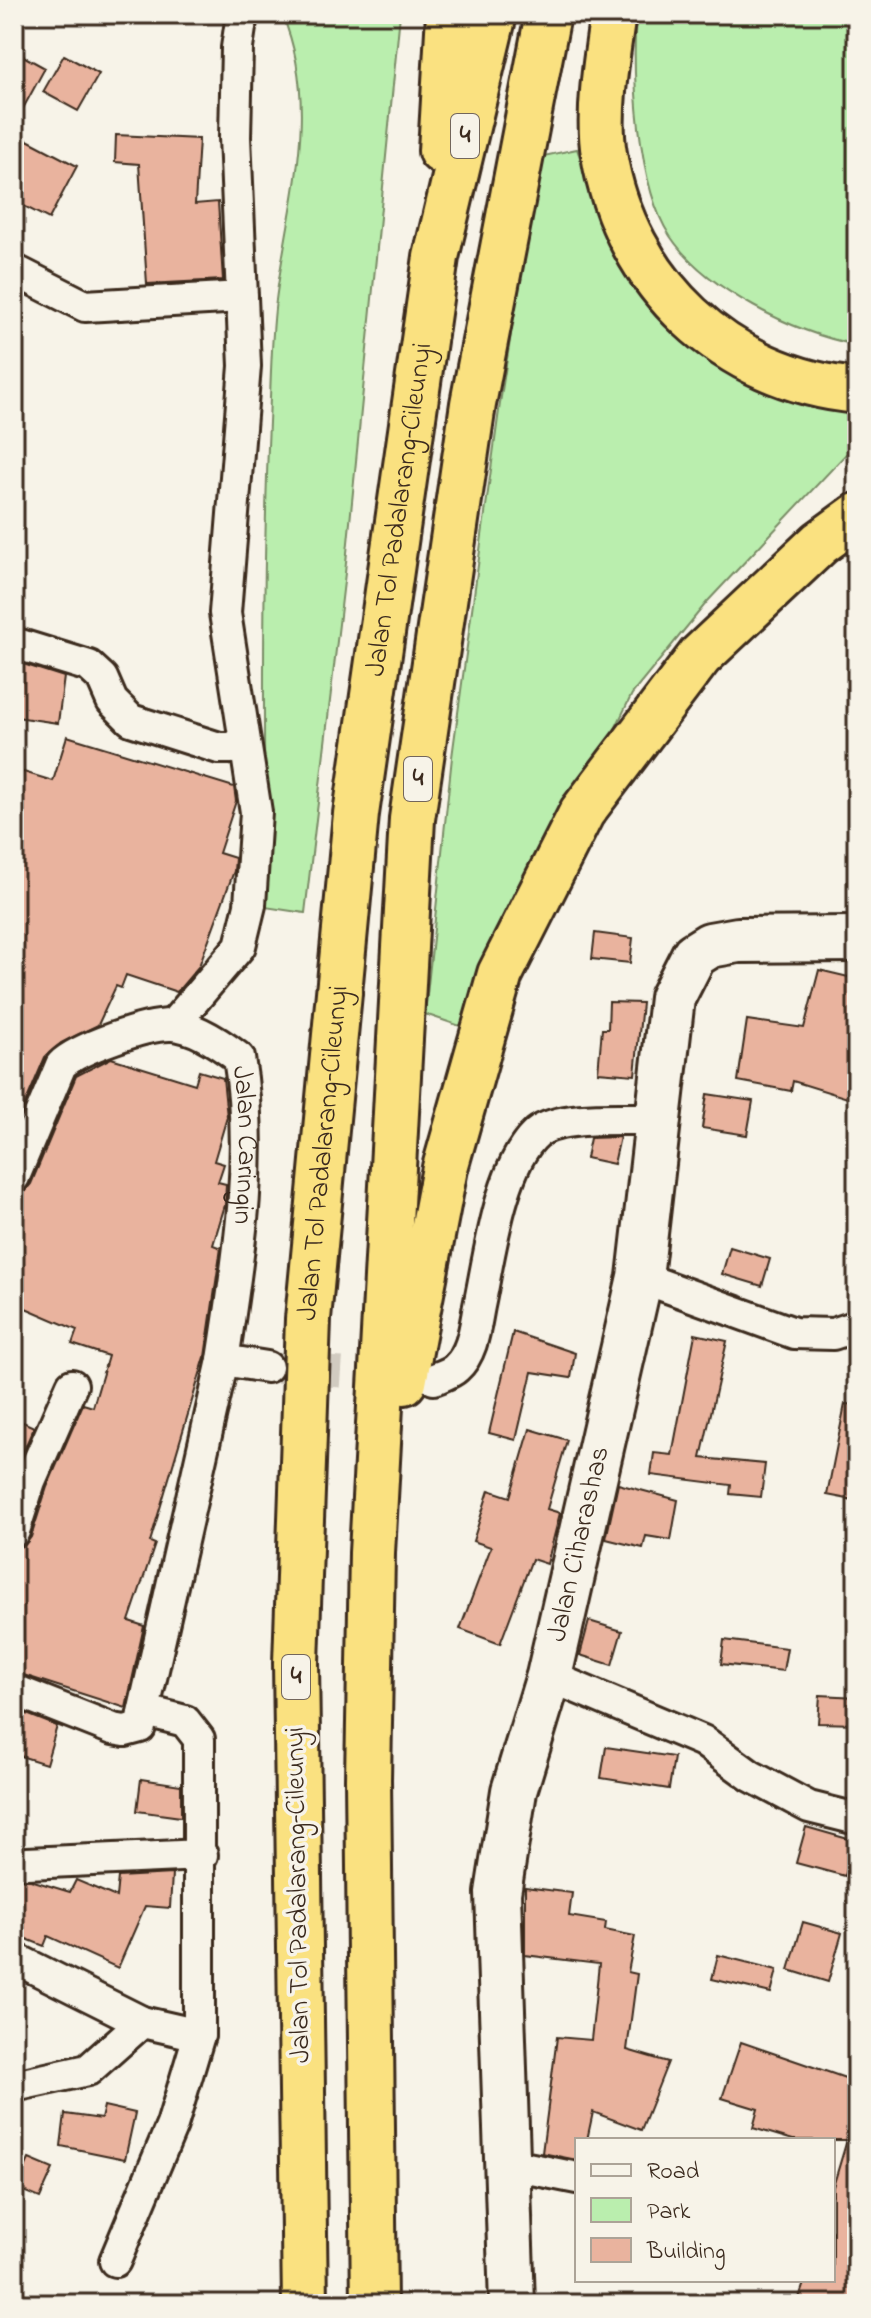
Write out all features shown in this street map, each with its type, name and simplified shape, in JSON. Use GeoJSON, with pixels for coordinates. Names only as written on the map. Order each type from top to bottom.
{"type":"FeatureCollection","features":[{"type":"Feature","properties":{"kind":"highway"},"geometry":{"type":"LineString","coordinates":[[436,257],[449,14]]}},
{"type":"Feature","properties":{"kind":"highway","name":"Jalan Tol Padalarang–Cileunyi"},"geometry":{"type":"LineString","coordinates":[[305,2304],[296,1663],[308,1319],[356,814],[436,257],[494,14]]}},
{"type":"Feature","properties":{"kind":"highway","name":"Jalan Tol Padalarang–Cileunyi"},"geometry":{"type":"LineString","coordinates":[[374,2304],[368,1779],[372,1553],[412,819],[473,404],[548,14]]}},
{"type":"Feature","properties":{"kind":"highway"},"geometry":{"type":"LineString","coordinates":[[613,14],[607,49],[603,154],[624,230],[640,257],[665,295],[704,330],[740,353],[800,380],[857,391]]}},
{"type":"Feature","properties":{"kind":"highway"},"geometry":{"type":"LineString","coordinates":[[372,1553],[445,1168],[500,974],[514,943],[582,812],[700,656],[820,543],[857,516]]}},
{"type":"Feature","properties":{"kind":"street"},"geometry":{"type":"LineString","coordinates":[[14,1177],[61,1065],[70,1056],[133,1033],[173,1025],[240,946],[250,905],[256,812],[225,613],[245,366],[235,137],[237,48],[242,14]]}},
{"type":"Feature","properties":{"kind":"street"},"geometry":{"type":"LineString","coordinates":[[14,270],[85,306],[242,297]]}},
{"type":"Feature","properties":{"kind":"street"},"geometry":{"type":"LineString","coordinates":[[14,643],[89,666],[102,678],[112,701],[131,720],[219,748],[232,748],[244,739]]}},
{"type":"Feature","properties":{"kind":"street","name":"Jalan Ciharashas"},"geometry":{"type":"LineString","coordinates":[[512,2304],[498,1893],[514,1791],[549,1676],[640,1277],[672,998],[694,955],[710,945],[738,940],[857,939]]}},
{"type":"Feature","properties":{"kind":"street","name":"Jalan Caringin"},"geometry":{"type":"LineString","coordinates":[[173,1025],[220,1043],[239,1058],[244,1086],[244,1202],[223,1360]]}},
{"type":"Feature","properties":{"kind":"street"},"geometry":{"type":"LineString","coordinates":[[434,1379],[456,1368],[472,1342],[500,1205],[515,1166],[537,1133],[558,1124],[657,1119]]}},
{"type":"Feature","properties":{"kind":"street"},"geometry":{"type":"LineString","coordinates":[[640,1277],[794,1333],[833,1334],[857,1326]]}},
{"type":"Feature","properties":{"kind":"street"},"geometry":{"type":"LineString","coordinates":[[14,1690],[125,1731],[140,1727],[223,1360],[267,1367]]}},
{"type":"Feature","properties":{"kind":"street"},"geometry":{"type":"LineString","coordinates":[[14,1531],[30,1481],[72,1385]]}},
{"type":"Feature","properties":{"kind":"street"},"geometry":{"type":"LineString","coordinates":[[549,1676],[703,1741],[751,1776],[809,1807],[857,1819]]}},
{"type":"Feature","properties":{"kind":"street"},"geometry":{"type":"LineString","coordinates":[[115,2261],[172,2125],[199,2035],[202,1855],[199,1739],[185,1721],[146,1711]]}},
{"type":"Feature","properties":{"kind":"street"},"geometry":{"type":"LineString","coordinates":[[27,1863],[202,1855]]}},
{"type":"Feature","properties":{"kind":"street"},"geometry":{"type":"LineString","coordinates":[[14,1958],[142,2022],[199,2035]]}},
{"type":"Feature","properties":{"kind":"street"},"geometry":{"type":"LineString","coordinates":[[14,2086],[88,2070],[142,2022]]}},
{"type":"Feature","properties":{"kind":"street"},"geometry":{"type":"LineString","coordinates":[[507,2164],[575,2178]]}},
{"type":"Feature","properties":{"kind":"green space"},"geometry":{"type":"Polygon","coordinates":[[[282,14],[400,14],[345,573],[305,913],[265,907],[264,603],[271,361],[276,300],[294,193],[301,121],[300,85],[294,50],[282,14]]]}},
{"type":"Feature","properties":{"kind":"green space"},"geometry":{"type":"Polygon","coordinates":[[[636,14],[857,14],[857,345],[807,330],[754,306],[706,274],[670,236],[650,189],[639,128],[636,14]]]}},
{"type":"Feature","properties":{"kind":"green space"},"geometry":{"type":"Polygon","coordinates":[[[577,149],[603,222],[639,287],[857,410],[857,448],[846,454],[707,602],[632,694],[595,770],[514,900],[460,1026],[425,1014],[452,757],[500,403],[539,157],[577,149]]]}},
{"type":"Feature","properties":{"kind":"building"},"geometry":{"type":"Polygon","coordinates":[[[14,51],[45,68],[14,125],[14,51]]]}},
{"type":"Feature","properties":{"kind":"building"},"geometry":{"type":"Polygon","coordinates":[[[64,55],[99,74],[78,111],[43,92],[64,55]]]}},
{"type":"Feature","properties":{"kind":"building"},"geometry":{"type":"Polygon","coordinates":[[[14,133],[77,166],[49,219],[14,201],[14,133]]]}},
{"type":"Feature","properties":{"kind":"building"},"geometry":{"type":"Polygon","coordinates":[[[116,135],[199,139],[195,204],[218,202],[223,280],[147,284],[139,164],[115,162],[116,135]]]}},
{"type":"Feature","properties":{"kind":"building"},"geometry":{"type":"Polygon","coordinates":[[[23,664],[64,677],[58,723],[16,717],[23,664]]]}},
{"type":"Feature","properties":{"kind":"building"},"geometry":{"type":"Polygon","coordinates":[[[67,736],[234,787],[236,801],[219,853],[235,858],[234,871],[199,966],[177,992],[126,975],[121,988],[116,986],[98,1025],[61,1043],[45,1057],[14,1130],[14,769],[53,781],[67,736]]]}},
{"type":"Feature","properties":{"kind":"building"},"geometry":{"type":"Polygon","coordinates":[[[595,933],[633,938],[630,963],[592,959],[595,933]]]}},
{"type":"Feature","properties":{"kind":"building"},"geometry":{"type":"Polygon","coordinates":[[[819,970],[857,979],[857,1101],[793,1081],[791,1091],[738,1081],[747,1020],[804,1028],[819,970]]]}},
{"type":"Feature","properties":{"kind":"building"},"geometry":{"type":"Polygon","coordinates":[[[609,1002],[642,1003],[635,1075],[598,1072],[602,1029],[608,1029],[609,1002]]]}},
{"type":"Feature","properties":{"kind":"building"},"geometry":{"type":"Polygon","coordinates":[[[111,1058],[195,1084],[199,1071],[223,1078],[227,1117],[214,1161],[224,1164],[218,1182],[226,1184],[225,1205],[213,1245],[221,1248],[205,1357],[150,1542],[155,1544],[129,1621],[144,1626],[126,1708],[14,1672],[14,1548],[25,1545],[31,1537],[47,1487],[83,1404],[93,1407],[108,1356],[72,1344],[77,1330],[14,1303],[14,1195],[24,1192],[31,1184],[76,1076],[111,1058]]]}},
{"type":"Feature","properties":{"kind":"building"},"geometry":{"type":"Polygon","coordinates":[[[707,1094],[753,1101],[747,1135],[702,1128],[707,1094]]]}},
{"type":"Feature","properties":{"kind":"building"},"geometry":{"type":"Polygon","coordinates":[[[620,1137],[614,1164],[586,1158],[590,1138],[620,1137]]]}},
{"type":"Feature","properties":{"kind":"building"},"geometry":{"type":"Polygon","coordinates":[[[730,1247],[770,1259],[762,1286],[722,1274],[730,1247]]]}},
{"type":"Feature","properties":{"kind":"building"},"geometry":{"type":"Polygon","coordinates":[[[513,1332],[575,1353],[571,1378],[532,1372],[516,1440],[489,1433],[513,1332]]]}},
{"type":"Feature","properties":{"kind":"building"},"geometry":{"type":"Polygon","coordinates":[[[695,1334],[727,1341],[701,1458],[765,1464],[761,1497],[730,1494],[731,1485],[651,1475],[654,1453],[672,1455],[695,1334]]]}},
{"type":"Feature","properties":{"kind":"building"},"geometry":{"type":"Polygon","coordinates":[[[845,1404],[857,1405],[857,1480],[853,1500],[827,1495],[845,1404]]]}},
{"type":"Feature","properties":{"kind":"building"},"geometry":{"type":"Polygon","coordinates":[[[14,1418],[34,1427],[19,1461],[14,1459],[14,1418]]]}},
{"type":"Feature","properties":{"kind":"building"},"geometry":{"type":"Polygon","coordinates":[[[530,1429],[567,1440],[547,1509],[560,1513],[547,1564],[532,1559],[500,1644],[460,1629],[491,1547],[473,1541],[489,1490],[510,1497],[530,1429]]]}},
{"type":"Feature","properties":{"kind":"building"},"geometry":{"type":"Polygon","coordinates":[[[618,1484],[678,1500],[671,1540],[646,1536],[643,1548],[606,1539],[618,1484]]]}},
{"type":"Feature","properties":{"kind":"building"},"geometry":{"type":"Polygon","coordinates":[[[589,1621],[622,1631],[612,1665],[580,1655],[589,1621]]]}},
{"type":"Feature","properties":{"kind":"building"},"geometry":{"type":"Polygon","coordinates":[[[724,1640],[787,1648],[783,1671],[721,1664],[724,1640]]]}},
{"type":"Feature","properties":{"kind":"building"},"geometry":{"type":"Polygon","coordinates":[[[820,1695],[857,1697],[857,1724],[818,1723],[820,1695]]]}},
{"type":"Feature","properties":{"kind":"building"},"geometry":{"type":"Polygon","coordinates":[[[14,1709],[57,1726],[46,1764],[14,1754],[14,1709]]]}},
{"type":"Feature","properties":{"kind":"building"},"geometry":{"type":"Polygon","coordinates":[[[606,1747],[674,1757],[669,1789],[601,1778],[606,1747]]]}},
{"type":"Feature","properties":{"kind":"building"},"geometry":{"type":"Polygon","coordinates":[[[141,1779],[181,1785],[181,1817],[137,1811],[141,1779]]]}},
{"type":"Feature","properties":{"kind":"building"},"geometry":{"type":"Polygon","coordinates":[[[806,1827],[855,1841],[845,1876],[796,1863],[806,1827]]]}},
{"type":"Feature","properties":{"kind":"building"},"geometry":{"type":"Polygon","coordinates":[[[172,1874],[170,1908],[145,1906],[118,1968],[48,1936],[44,1946],[14,1934],[14,1875],[70,1892],[76,1880],[116,1897],[118,1877],[172,1874]]]}},
{"type":"Feature","properties":{"kind":"building"},"geometry":{"type":"Polygon","coordinates":[[[525,1887],[572,1893],[569,1916],[606,1922],[605,1930],[635,1936],[628,1972],[637,1974],[627,2050],[668,2062],[641,2130],[593,2112],[587,2138],[575,2138],[575,2160],[542,2153],[557,2037],[591,2040],[599,1964],[525,1955],[525,1887]]]}},
{"type":"Feature","properties":{"kind":"building"},"geometry":{"type":"Polygon","coordinates":[[[803,1922],[842,1933],[828,1982],[789,1970],[803,1922]]]}},
{"type":"Feature","properties":{"kind":"building"},"geometry":{"type":"Polygon","coordinates":[[[718,1955],[777,1970],[771,1993],[712,1979],[718,1955]]]}},
{"type":"Feature","properties":{"kind":"building"},"geometry":{"type":"Polygon","coordinates":[[[741,2042],[857,2082],[857,2304],[797,2304],[804,2282],[835,2282],[835,2180],[847,2140],[786,2138],[753,2128],[758,2109],[722,2098],[741,2042]]]}},
{"type":"Feature","properties":{"kind":"building"},"geometry":{"type":"Polygon","coordinates":[[[104,2106],[135,2113],[125,2159],[61,2146],[65,2114],[101,2119],[104,2106]]]}},
{"type":"Feature","properties":{"kind":"building"},"geometry":{"type":"Polygon","coordinates":[[[29,2159],[53,2169],[40,2198],[16,2188],[29,2159]]]}},
{"type":"Feature","properties":{"kind":"tunnel"},"geometry":{"type":"LineString","coordinates":[[267,1367],[401,1377]]}}]}
